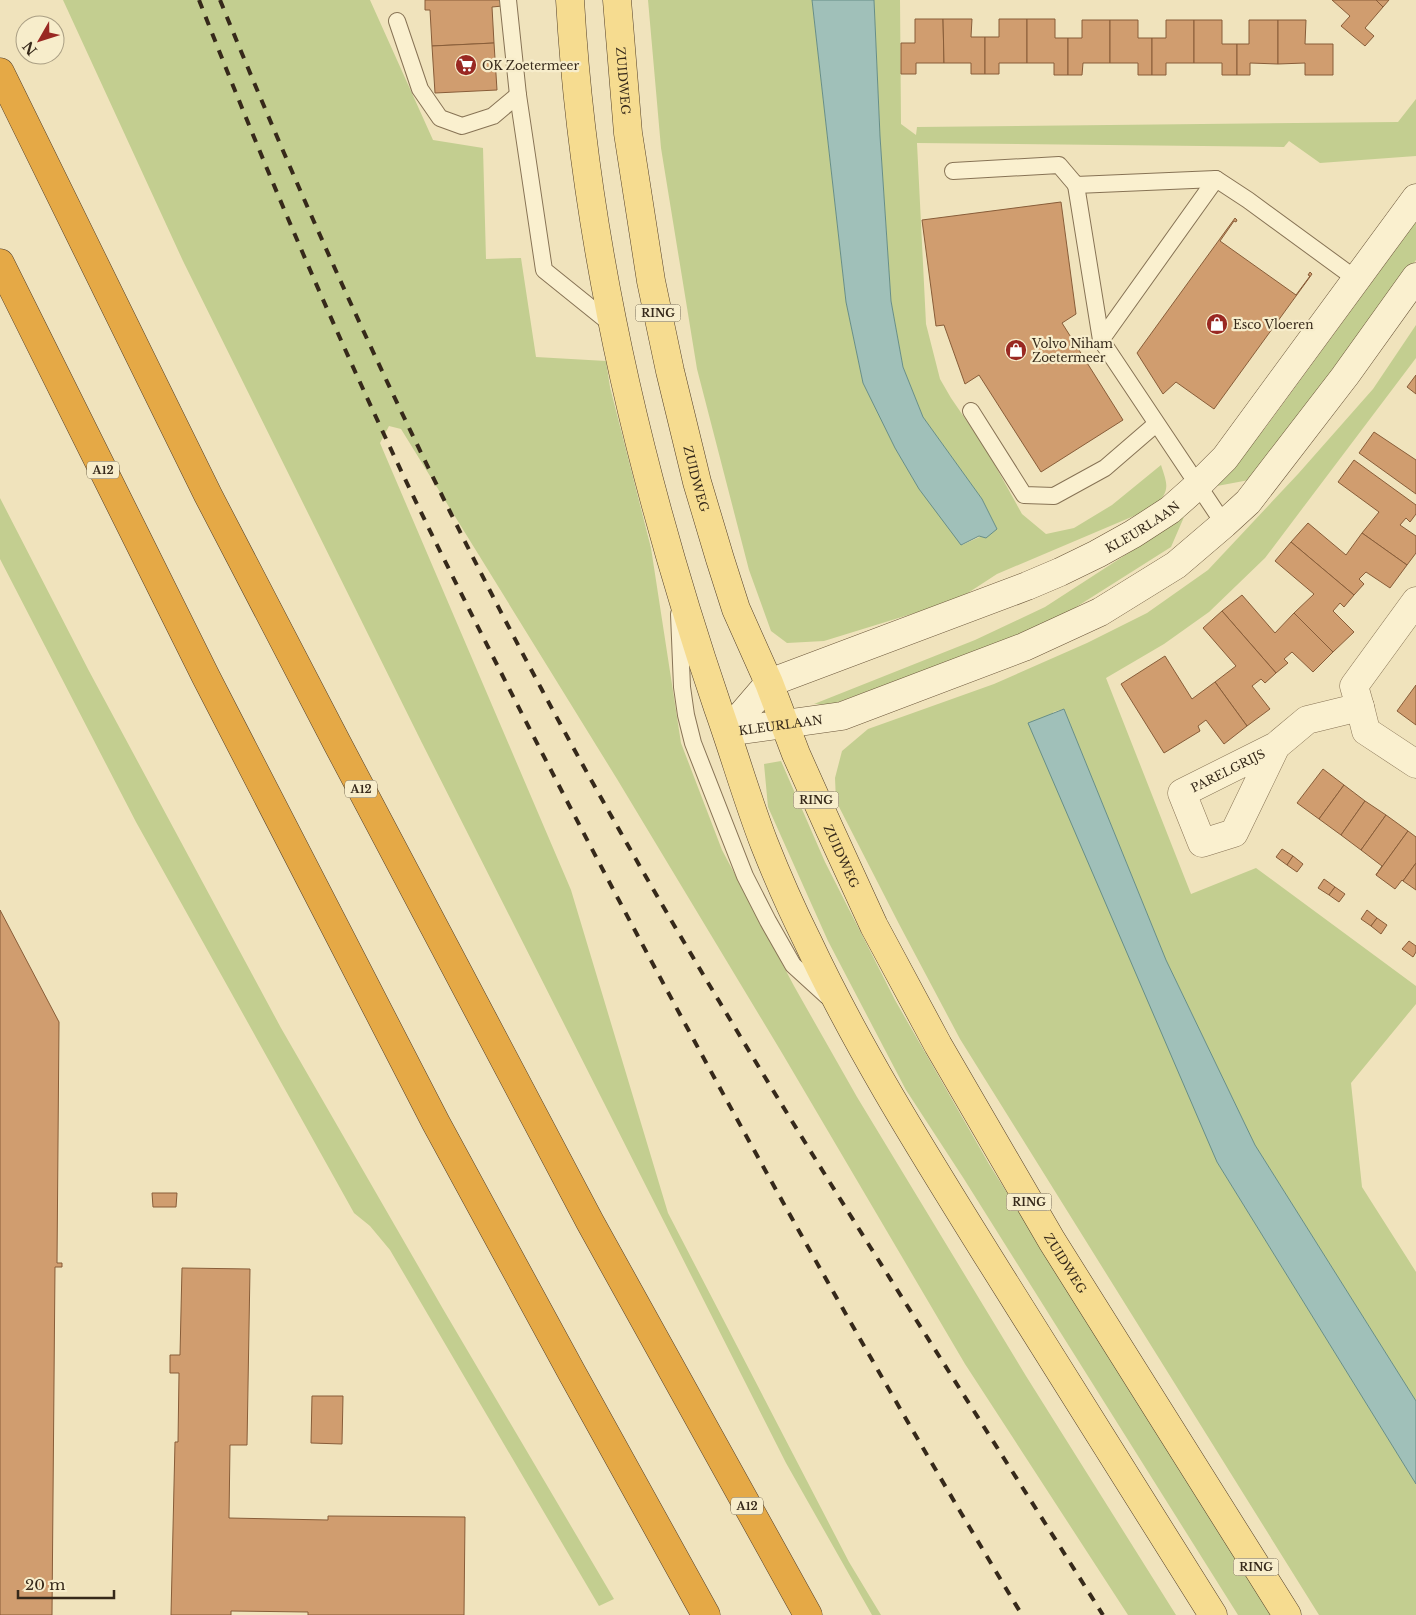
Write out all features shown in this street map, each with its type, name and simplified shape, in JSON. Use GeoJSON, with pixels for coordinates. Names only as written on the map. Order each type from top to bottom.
{"type":"FeatureCollection","features":[{"type":"Feature","properties":{"kind":"highway","name":"A12"},"geometry":{"type":"LineString","coordinates":[[0,72],[208,495],[351,769],[590,1222],[808,1615]]}},
{"type":"Feature","properties":{"kind":"highway","name":"A12"},"geometry":{"type":"LineString","coordinates":[[0,263],[206,678],[427,1106],[706,1615]]}},
{"type":"Feature","properties":{"kind":"main road"},"geometry":{"type":"LineString","coordinates":[[570,0],[574,63],[585,160],[602,272],[611,324],[638,442],[692,632],[762,839],[809,944],[844,1012],[917,1141],[1213,1615]]}},
{"type":"Feature","properties":{"kind":"main road","name":"ZUIDWEG"},"geometry":{"type":"LineString","coordinates":[[619,4],[628,133],[651,281],[670,371],[697,482],[736,608],[769,683],[807,779],[850,875],[883,942],[938,1044],[1052,1241],[1287,1615]]}},
{"type":"Feature","properties":{"kind":"street","name":"KLEURLAAN"},"geometry":{"type":"LineString","coordinates":[[727,732],[769,683],[1026,586],[1079,564],[1170,510],[1198,486],[1225,458],[1416,198]]}},
{"type":"Feature","properties":{"kind":"street","name":"KLEURLAAN"},"geometry":{"type":"LineString","coordinates":[[727,732],[842,716],[1024,647],[1100,612],[1176,566],[1224,524],[1254,494],[1345,376],[1416,277]]}},
{"type":"Feature","properties":{"kind":"street"},"geometry":{"type":"LineString","coordinates":[[1416,601],[1354,686],[1366,731],[1416,764]]}},
{"type":"Feature","properties":{"kind":"street","name":"PARELGRIJS"},"geometry":{"type":"LineString","coordinates":[[1276,746],[1307,720],[1360,707]]}},
{"type":"Feature","properties":{"kind":"lane"},"geometry":{"type":"LineString","coordinates":[[508,0],[518,95],[544,270],[611,324]]}},
{"type":"Feature","properties":{"kind":"lane"},"geometry":{"type":"LineString","coordinates":[[397,21],[420,89],[440,118],[462,126],[493,116],[518,95]]}},
{"type":"Feature","properties":{"kind":"lane"},"geometry":{"type":"LineString","coordinates":[[953,171],[1059,165],[1076,185],[1100,340],[1224,524]]}},
{"type":"Feature","properties":{"kind":"lane"},"geometry":{"type":"LineString","coordinates":[[1076,185],[1216,178],[1356,279]]}},
{"type":"Feature","properties":{"kind":"lane"},"geometry":{"type":"LineString","coordinates":[[1100,340],[1216,178]]}},
{"type":"Feature","properties":{"kind":"lane"},"geometry":{"type":"LineString","coordinates":[[971,411],[1024,495],[1054,496],[1105,468],[1156,424]]}},
{"type":"Feature","properties":{"kind":"lane"},"geometry":{"type":"LineString","coordinates":[[678,584],[682,687],[693,743],[749,884],[793,964],[844,1012]]}},
{"type":"Feature","properties":{"kind":"green space"},"geometry":{"type":"Polygon","coordinates":[[[63,0],[370,0],[433,140],[483,148],[486,259],[521,258],[536,357],[606,361],[610,387],[651,548],[681,743],[722,850],[794,986],[857,1097],[1026,1376],[1176,1615],[1128,1615],[965,1364],[782,1053],[617,779],[401,429],[389,426],[380,443],[571,890],[668,1213],[849,1562],[881,1615],[872,1615],[786,1463],[422,743],[183,261],[63,0]]]}},
{"type":"Feature","properties":{"kind":"green space"},"geometry":{"type":"Polygon","coordinates":[[[648,0],[812,0],[846,302],[863,383],[895,448],[919,489],[962,545],[997,529],[982,499],[923,417],[903,367],[891,301],[880,136],[874,0],[900,0],[901,124],[916,135],[917,127],[1398,122],[1416,99],[1416,156],[1320,163],[1289,141],[1284,147],[917,143],[926,324],[940,379],[986,449],[1022,514],[1046,534],[1074,528],[1112,505],[1161,465],[1166,483],[1165,492],[1155,507],[997,574],[957,600],[824,641],[787,643],[771,631],[749,570],[697,369],[661,148],[648,0]]]}},
{"type":"Feature","properties":{"kind":"green space"},"geometry":{"type":"Polygon","coordinates":[[[1416,222],[1416,260],[1355,344],[1249,480],[1217,486],[1266,427],[1416,222]]]}},
{"type":"Feature","properties":{"kind":"green space"},"geometry":{"type":"Polygon","coordinates":[[[1416,325],[1416,358],[1265,558],[1209,612],[1164,644],[1106,678],[1191,894],[1256,868],[1416,986],[1416,1004],[1351,1083],[1362,1187],[1416,1272],[1416,1401],[1255,1145],[1166,960],[1064,709],[1053,712],[1217,1162],[1416,1484],[1416,1615],[1319,1615],[960,1039],[836,801],[835,778],[842,751],[868,729],[994,684],[1087,643],[1147,613],[1208,570],[1298,474],[1373,389],[1416,325]]]}},
{"type":"Feature","properties":{"kind":"green space"},"geometry":{"type":"Polygon","coordinates":[[[0,498],[89,671],[281,1028],[443,1309],[614,1599],[599,1606],[390,1250],[370,1226],[354,1213],[136,822],[0,559],[0,498]]]}},
{"type":"Feature","properties":{"kind":"green space"},"geometry":{"type":"Polygon","coordinates":[[[1184,517],[1171,547],[1062,616],[991,646],[830,705],[814,704],[975,640],[1045,607],[1184,517]]]}},
{"type":"Feature","properties":{"kind":"green space"},"geometry":{"type":"Polygon","coordinates":[[[781,761],[825,862],[895,1000],[989,1164],[1271,1615],[1238,1615],[906,1090],[828,941],[768,807],[764,764],[781,761]]]}},
{"type":"Feature","properties":{"kind":"water"},"geometry":{"type":"Polygon","coordinates":[[[812,0],[874,0],[880,136],[891,301],[903,367],[923,417],[982,499],[997,529],[986,538],[979,536],[961,545],[919,489],[895,448],[863,383],[846,302],[812,0]]]}},
{"type":"Feature","properties":{"kind":"water"},"geometry":{"type":"Polygon","coordinates":[[[1064,709],[1166,960],[1255,1145],[1416,1401],[1416,1484],[1217,1162],[1028,723],[1064,709]]]}},
{"type":"Feature","properties":{"kind":"building"},"geometry":{"type":"Polygon","coordinates":[[[425,0],[513,0],[513,5],[492,7],[494,43],[432,46],[430,10],[425,10],[425,0]]]}},
{"type":"Feature","properties":{"kind":"building"},"geometry":{"type":"Polygon","coordinates":[[[1332,0],[1376,0],[1383,7],[1365,28],[1374,36],[1365,46],[1341,26],[1350,16],[1332,0]]]}},
{"type":"Feature","properties":{"kind":"building"},"geometry":{"type":"Polygon","coordinates":[[[1376,0],[1389,0],[1383,7],[1376,0]]]}},
{"type":"Feature","properties":{"kind":"building"},"geometry":{"type":"Polygon","coordinates":[[[915,19],[943,19],[944,63],[916,63],[916,74],[901,74],[901,43],[915,43],[915,19]]]}},
{"type":"Feature","properties":{"kind":"building"},"geometry":{"type":"Polygon","coordinates":[[[943,19],[972,19],[971,37],[985,37],[985,74],[971,74],[971,63],[944,63],[943,19]]]}},
{"type":"Feature","properties":{"kind":"building"},"geometry":{"type":"Polygon","coordinates":[[[999,19],[1027,19],[1027,63],[999,63],[999,74],[985,74],[985,37],[999,37],[999,19]]]}},
{"type":"Feature","properties":{"kind":"building"},"geometry":{"type":"Polygon","coordinates":[[[1027,19],[1055,19],[1055,38],[1068,38],[1068,75],[1054,75],[1054,63],[1027,63],[1027,19]]]}},
{"type":"Feature","properties":{"kind":"building"},"geometry":{"type":"Polygon","coordinates":[[[1082,20],[1110,20],[1110,63],[1083,63],[1082,75],[1068,75],[1068,38],[1082,38],[1082,20]]]}},
{"type":"Feature","properties":{"kind":"building"},"geometry":{"type":"Polygon","coordinates":[[[1110,20],[1138,20],[1138,38],[1152,38],[1152,75],[1138,75],[1138,63],[1110,63],[1110,20]]]}},
{"type":"Feature","properties":{"kind":"building"},"geometry":{"type":"Polygon","coordinates":[[[1166,20],[1194,20],[1194,63],[1166,63],[1166,75],[1152,75],[1152,38],[1166,38],[1166,20]]]}},
{"type":"Feature","properties":{"kind":"building"},"geometry":{"type":"Polygon","coordinates":[[[1194,20],[1222,20],[1222,44],[1237,44],[1237,75],[1222,75],[1222,63],[1194,63],[1194,20]]]}},
{"type":"Feature","properties":{"kind":"building"},"geometry":{"type":"Polygon","coordinates":[[[1249,20],[1278,20],[1278,64],[1250,63],[1250,75],[1237,75],[1237,44],[1249,44],[1249,20]]]}},
{"type":"Feature","properties":{"kind":"building"},"geometry":{"type":"Polygon","coordinates":[[[1278,20],[1306,20],[1305,44],[1333,44],[1333,75],[1305,75],[1305,63],[1278,64],[1278,20]]]}},
{"type":"Feature","properties":{"kind":"building"},"geometry":{"type":"Polygon","coordinates":[[[494,43],[497,90],[435,93],[432,46],[494,43]]]}},
{"type":"Feature","properties":{"kind":"building","name":"Volvo Niham Zoetermeer"},"geometry":{"type":"Polygon","coordinates":[[[1061,202],[1076,314],[1062,323],[1123,420],[1041,472],[979,375],[965,384],[944,325],[936,326],[922,220],[1061,202]]]}},
{"type":"Feature","properties":{"kind":"building","name":"Esco Vloeren"},"geometry":{"type":"Polygon","coordinates":[[[1235,218],[1236,222],[1234,221],[1220,241],[1296,295],[1310,276],[1308,275],[1310,272],[1312,274],[1214,409],[1176,382],[1163,394],[1137,353],[1235,218]]]}},
{"type":"Feature","properties":{"kind":"building"},"geometry":{"type":"Polygon","coordinates":[[[1416,375],[1416,394],[1407,387],[1416,375]]]}},
{"type":"Feature","properties":{"kind":"building"},"geometry":{"type":"Polygon","coordinates":[[[1374,432],[1416,460],[1416,494],[1359,453],[1374,432]]]}},
{"type":"Feature","properties":{"kind":"building"},"geometry":{"type":"Polygon","coordinates":[[[1354,460],[1416,505],[1416,514],[1410,522],[1406,518],[1400,525],[1416,536],[1416,553],[1407,565],[1362,533],[1379,512],[1338,482],[1354,460]]]}},
{"type":"Feature","properties":{"kind":"building"},"geometry":{"type":"Polygon","coordinates":[[[1308,523],[1346,555],[1362,533],[1407,565],[1390,588],[1366,572],[1359,579],[1364,584],[1354,595],[1291,542],[1308,523]]]}},
{"type":"Feature","properties":{"kind":"building"},"geometry":{"type":"Polygon","coordinates":[[[1291,542],[1354,595],[1344,607],[1340,603],[1333,611],[1354,632],[1333,652],[1294,613],[1314,594],[1275,561],[1291,542]]]}},
{"type":"Feature","properties":{"kind":"building"},"geometry":{"type":"Polygon","coordinates":[[[1242,595],[1275,633],[1294,613],[1333,652],[1313,672],[1292,652],[1284,659],[1288,663],[1276,673],[1222,611],[1242,595]]]}},
{"type":"Feature","properties":{"kind":"building"},"geometry":{"type":"Polygon","coordinates":[[[1222,611],[1276,673],[1265,683],[1261,679],[1252,686],[1270,709],[1247,726],[1215,682],[1236,666],[1203,628],[1222,611]]]}},
{"type":"Feature","properties":{"kind":"building"},"geometry":{"type":"Polygon","coordinates":[[[1165,656],[1192,699],[1215,682],[1247,726],[1224,744],[1206,720],[1198,726],[1200,731],[1164,753],[1121,684],[1165,656]]]}},
{"type":"Feature","properties":{"kind":"building"},"geometry":{"type":"Polygon","coordinates":[[[1416,685],[1416,725],[1397,711],[1416,685]]]}},
{"type":"Feature","properties":{"kind":"building"},"geometry":{"type":"Polygon","coordinates":[[[1323,769],[1344,785],[1319,819],[1297,803],[1323,769]]]}},
{"type":"Feature","properties":{"kind":"building"},"geometry":{"type":"Polygon","coordinates":[[[1344,785],[1365,801],[1341,835],[1319,819],[1344,785]]]}},
{"type":"Feature","properties":{"kind":"building"},"geometry":{"type":"Polygon","coordinates":[[[1365,801],[1386,815],[1361,850],[1341,835],[1365,801]]]}},
{"type":"Feature","properties":{"kind":"building"},"geometry":{"type":"Polygon","coordinates":[[[1386,815],[1408,831],[1376,875],[1382,866],[1361,850],[1386,815]]]}},
{"type":"Feature","properties":{"kind":"building"},"geometry":{"type":"Polygon","coordinates":[[[1408,831],[1416,837],[1416,863],[1395,889],[1376,875],[1408,831]]]}},
{"type":"Feature","properties":{"kind":"building"},"geometry":{"type":"Polygon","coordinates":[[[1282,849],[1293,856],[1287,865],[1276,857],[1282,849]]]}},
{"type":"Feature","properties":{"kind":"building"},"geometry":{"type":"Polygon","coordinates":[[[1293,856],[1303,864],[1297,872],[1287,865],[1293,856]]]}},
{"type":"Feature","properties":{"kind":"building"},"geometry":{"type":"Polygon","coordinates":[[[1416,863],[1416,890],[1403,881],[1416,863]]]}},
{"type":"Feature","properties":{"kind":"building"},"geometry":{"type":"Polygon","coordinates":[[[1324,879],[1335,887],[1329,895],[1318,888],[1324,879]]]}},
{"type":"Feature","properties":{"kind":"building"},"geometry":{"type":"Polygon","coordinates":[[[1335,887],[1345,894],[1339,902],[1329,895],[1335,887]]]}},
{"type":"Feature","properties":{"kind":"building"},"geometry":{"type":"Polygon","coordinates":[[[0,910],[59,1022],[57,1263],[62,1263],[62,1267],[55,1267],[52,1615],[0,1615],[0,910]]]}},
{"type":"Feature","properties":{"kind":"building"},"geometry":{"type":"Polygon","coordinates":[[[1367,910],[1377,918],[1371,926],[1361,919],[1367,910]]]}},
{"type":"Feature","properties":{"kind":"building"},"geometry":{"type":"Polygon","coordinates":[[[1377,918],[1387,925],[1381,934],[1371,926],[1377,918]]]}},
{"type":"Feature","properties":{"kind":"building"},"geometry":{"type":"Polygon","coordinates":[[[1409,941],[1416,946],[1416,952],[1413,957],[1402,949],[1409,941]]]}},
{"type":"Feature","properties":{"kind":"building"},"geometry":{"type":"Polygon","coordinates":[[[152,1193],[177,1193],[176,1207],[153,1207],[152,1193]]]}},
{"type":"Feature","properties":{"kind":"building"},"geometry":{"type":"Polygon","coordinates":[[[182,1268],[250,1269],[247,1445],[230,1445],[229,1518],[328,1520],[328,1516],[465,1517],[464,1615],[308,1615],[308,1612],[231,1611],[231,1615],[171,1615],[175,1442],[178,1442],[179,1373],[170,1373],[170,1355],[180,1355],[182,1268]]]}},
{"type":"Feature","properties":{"kind":"building"},"geometry":{"type":"Polygon","coordinates":[[[312,1396],[343,1396],[342,1444],[311,1443],[312,1396]]]}},
{"type":"Feature","properties":{"kind":"railway"},"geometry":{"type":"LineString","coordinates":[[199,0],[254,138],[372,409],[505,681],[623,908],[768,1176],[918,1440],[1022,1615]]}},
{"type":"Feature","properties":{"kind":"railway"},"geometry":{"type":"LineString","coordinates":[[220,0],[309,211],[356,316],[455,522],[561,726],[675,926],[794,1125],[1103,1615]]}},
{"type":"Feature","properties":{"kind":"place","name":"OK Zoetermeer"},"geometry":{"type":"Point","coordinates":[466,65]}},
{"type":"Feature","properties":{"kind":"place","name":"Esco Vloeren"},"geometry":{"type":"Point","coordinates":[1217,324]}},
{"type":"Feature","properties":{"kind":"place","name":"Volvo Niham Zoetermeer"},"geometry":{"type":"Point","coordinates":[1016,350]}}]}
